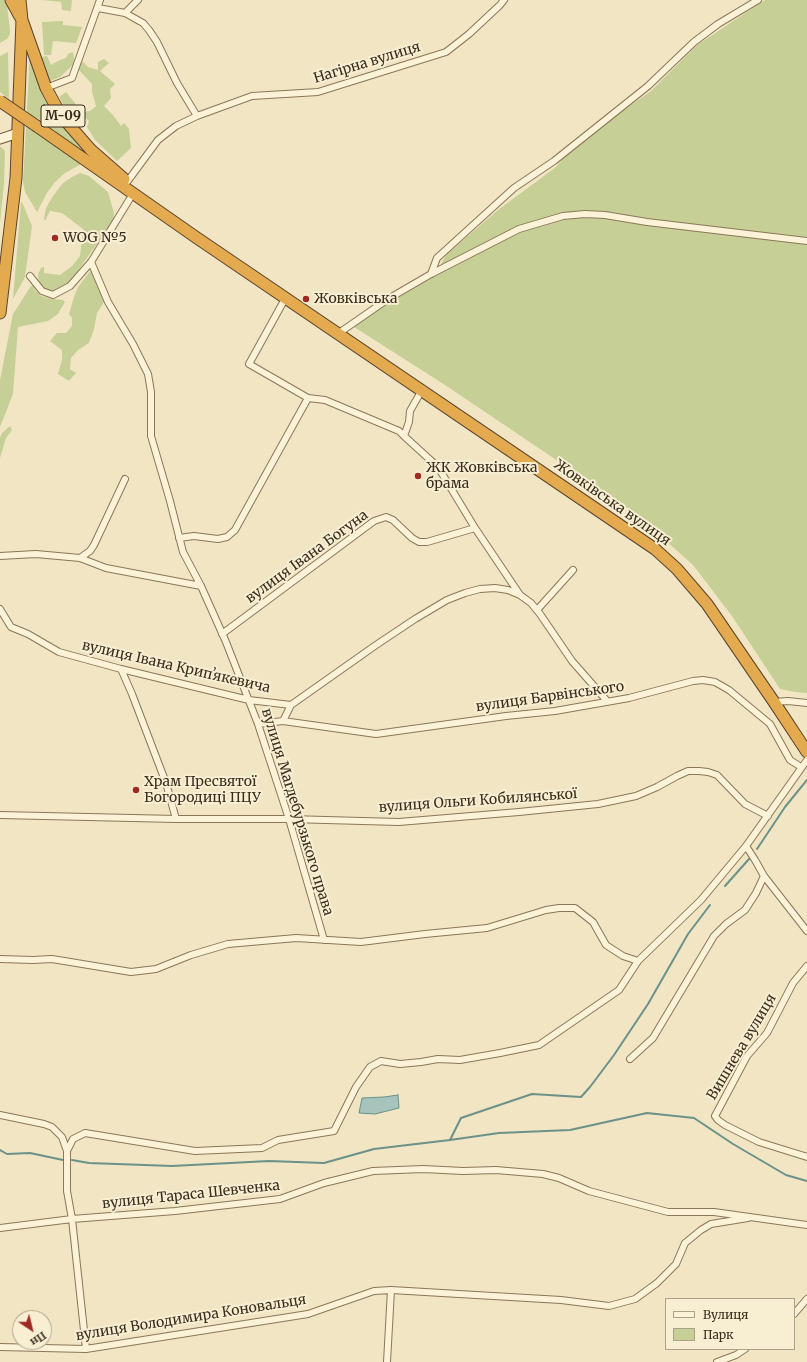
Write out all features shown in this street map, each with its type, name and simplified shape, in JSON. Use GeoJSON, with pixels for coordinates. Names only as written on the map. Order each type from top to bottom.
{"type":"FeatureCollection","features":[{"type":"Feature","properties":{"kind":"highway"},"geometry":{"type":"LineString","coordinates":[[0,313],[16,178],[22,20],[11,0]]}},
{"type":"Feature","properties":{"kind":"highway","name":"М-09"},"geometry":{"type":"LineString","coordinates":[[20,0],[22,20],[46,88],[58,110],[91,150],[127,182],[134,192]]}},
{"type":"Feature","properties":{"kind":"highway","name":"М-09"},"geometry":{"type":"LineString","coordinates":[[0,101],[134,192],[197,238],[286,297]]}},
{"type":"Feature","properties":{"kind":"highway","name":"Жовківська вулиця"},"geometry":{"type":"LineString","coordinates":[[286,297],[634,534],[662,555],[677,569],[707,604],[807,752]]}},
{"type":"Feature","properties":{"kind":"street"},"geometry":{"type":"LineString","coordinates":[[46,88],[72,78],[100,0]]}},
{"type":"Feature","properties":{"kind":"street"},"geometry":{"type":"LineString","coordinates":[[125,13],[138,0]]}},
{"type":"Feature","properties":{"kind":"street","name":"Нагірна вулиця"},"geometry":{"type":"LineString","coordinates":[[127,182],[158,140],[176,126],[196,116],[252,96],[318,92],[446,52],[469,34],[504,0]]}},
{"type":"Feature","properties":{"kind":"street"},"geometry":{"type":"LineString","coordinates":[[431,274],[437,258],[514,188],[554,161],[648,86],[694,42],[718,24],[758,0]]}},
{"type":"Feature","properties":{"kind":"street"},"geometry":{"type":"LineString","coordinates":[[98,8],[125,13],[143,23],[157,42],[177,83],[196,116]]}},
{"type":"Feature","properties":{"kind":"street"},"geometry":{"type":"LineString","coordinates":[[0,139],[18,133]]}},
{"type":"Feature","properties":{"kind":"street"},"geometry":{"type":"LineString","coordinates":[[30,276],[42,291],[53,295],[70,286],[91,262],[134,192]]}},
{"type":"Feature","properties":{"kind":"street"},"geometry":{"type":"LineString","coordinates":[[339,333],[388,299],[431,274],[519,229],[563,216],[585,214],[605,216],[807,241]]}},
{"type":"Feature","properties":{"kind":"street","name":"вулиця Магдебурзького права"},"geometry":{"type":"LineString","coordinates":[[91,262],[108,302],[133,344],[148,374],[151,392],[151,436],[183,552],[201,586],[222,634],[258,724],[289,819],[324,940]]}},
{"type":"Feature","properties":{"kind":"street"},"geometry":{"type":"LineString","coordinates":[[286,297],[249,364],[308,398],[325,400],[399,431],[438,467],[475,528],[520,595],[537,610],[572,661],[606,701]]}},
{"type":"Feature","properties":{"kind":"street"},"geometry":{"type":"LineString","coordinates":[[404,436],[409,422],[410,411],[422,390]]}},
{"type":"Feature","properties":{"kind":"street"},"geometry":{"type":"LineString","coordinates":[[179,538],[194,536],[218,539],[227,537],[235,530],[308,398]]}},
{"type":"Feature","properties":{"kind":"street"},"geometry":{"type":"LineString","coordinates":[[80,558],[94,545],[125,479]]}},
{"type":"Feature","properties":{"kind":"street","name":"вулиця Івана Богуна"},"geometry":{"type":"LineString","coordinates":[[222,634],[374,520],[386,517],[393,520],[412,538],[419,542],[427,542],[475,528]]}},
{"type":"Feature","properties":{"kind":"street"},"geometry":{"type":"LineString","coordinates":[[0,556],[36,554],[80,558],[106,568],[201,586]]}},
{"type":"Feature","properties":{"kind":"street"},"geometry":{"type":"LineString","coordinates":[[537,610],[573,570]]}},
{"type":"Feature","properties":{"kind":"street"},"geometry":{"type":"LineString","coordinates":[[283,721],[291,705],[376,645],[447,600],[465,593],[495,588],[508,590],[520,595]]}},
{"type":"Feature","properties":{"kind":"street","name":"вулиця Івана Крипʼякевича"},"geometry":{"type":"LineString","coordinates":[[0,609],[11,627],[28,634],[59,652],[121,669],[249,700],[291,705]]}},
{"type":"Feature","properties":{"kind":"street"},"geometry":{"type":"LineString","coordinates":[[121,669],[166,783],[176,819]]}},
{"type":"Feature","properties":{"kind":"street","name":"вулиця Барвінського"},"geometry":{"type":"LineString","coordinates":[[258,724],[283,721],[376,734],[506,716],[555,711],[629,698],[693,681],[703,680],[715,682],[729,690],[770,724],[790,760],[801,767]]}},
{"type":"Feature","properties":{"kind":"street"},"geometry":{"type":"LineString","coordinates":[[774,702],[807,702]]}},
{"type":"Feature","properties":{"kind":"street"},"geometry":{"type":"LineString","coordinates":[[67,1151],[73,1139],[85,1133],[195,1151],[262,1148],[278,1140],[334,1131],[356,1087],[370,1067],[381,1061],[400,1064],[438,1059],[460,1060],[539,1045],[619,990],[638,961],[700,900],[746,846],[807,760]]}},
{"type":"Feature","properties":{"kind":"street","name":"вулиця Ольги Кобилянської"},"geometry":{"type":"LineString","coordinates":[[0,816],[289,819],[399,822],[598,804],[636,796],[688,771],[708,772],[717,775],[745,804],[768,816]]}},
{"type":"Feature","properties":{"kind":"street"},"geometry":{"type":"LineString","coordinates":[[746,846],[756,860],[764,876],[807,931]]}},
{"type":"Feature","properties":{"kind":"street"},"geometry":{"type":"LineString","coordinates":[[630,1060],[653,1038],[714,936],[726,924],[745,910],[756,893],[764,876]]}},
{"type":"Feature","properties":{"kind":"street"},"geometry":{"type":"LineString","coordinates":[[0,959],[52,959],[131,972],[156,969],[228,944],[296,938],[361,942],[487,928],[546,910],[575,908],[593,922],[606,945],[623,956],[638,961]]}},
{"type":"Feature","properties":{"kind":"street","name":"Вишнева вулиця"},"geometry":{"type":"LineString","coordinates":[[807,966],[793,983],[767,1034],[747,1056],[715,1116],[725,1125],[759,1142],[807,1157]]}},
{"type":"Feature","properties":{"kind":"street"},"geometry":{"type":"LineString","coordinates":[[0,1115],[52,1127],[62,1138],[67,1151],[67,1191],[72,1219],[86,1349]]}},
{"type":"Feature","properties":{"kind":"street","name":"вулиця Тараса Шевченка"},"geometry":{"type":"LineString","coordinates":[[0,1228],[72,1219],[175,1211],[280,1199],[324,1183],[373,1171],[422,1168],[463,1171],[496,1170],[543,1174],[558,1178],[589,1191],[668,1212],[714,1212],[807,1225]]}},
{"type":"Feature","properties":{"kind":"street","name":"вулиця Володимира Коновальця"},"geometry":{"type":"LineString","coordinates":[[0,1347],[86,1349],[308,1314],[374,1291],[391,1290],[561,1300],[609,1306],[635,1299],[657,1284],[676,1264],[685,1243],[701,1230],[711,1224],[755,1217]]}},
{"type":"Feature","properties":{"kind":"street"},"geometry":{"type":"LineString","coordinates":[[387,1362],[391,1290]]}},
{"type":"Feature","properties":{"kind":"street"},"geometry":{"type":"LineString","coordinates":[[795,1313],[807,1299]]}},
{"type":"Feature","properties":{"kind":"street"},"geometry":{"type":"LineString","coordinates":[[717,1362],[736,1355],[744,1350]]}},
{"type":"Feature","properties":{"kind":"green space"},"geometry":{"type":"Polygon","coordinates":[[[0,0],[5,0],[7,5],[10,34],[7,39],[0,43],[0,0]]]}},
{"type":"Feature","properties":{"kind":"green space"},"geometry":{"type":"Polygon","coordinates":[[[42,0],[72,0],[71,11],[62,10],[61,2],[42,0]]]}},
{"type":"Feature","properties":{"kind":"green space"},"geometry":{"type":"Polygon","coordinates":[[[765,0],[807,0],[807,693],[780,689],[732,616],[693,565],[635,513],[445,385],[351,325],[434,277],[446,255],[498,210],[556,167],[580,140],[651,91],[697,45],[765,0]]]}},
{"type":"Feature","properties":{"kind":"green space"},"geometry":{"type":"Polygon","coordinates":[[[63,21],[63,25],[82,27],[76,43],[53,41],[51,55],[44,55],[42,22],[63,21]]]}},
{"type":"Feature","properties":{"kind":"green space"},"geometry":{"type":"Polygon","coordinates":[[[8,52],[9,99],[0,92],[0,56],[8,52]]]}},
{"type":"Feature","properties":{"kind":"green space"},"geometry":{"type":"Polygon","coordinates":[[[30,52],[39,80],[102,165],[69,143],[37,118],[36,131],[83,163],[65,173],[55,182],[47,193],[37,212],[25,192],[23,182],[30,52]]]}},
{"type":"Feature","properties":{"kind":"green space"},"geometry":{"type":"Polygon","coordinates":[[[73,52],[73,65],[60,77],[50,81],[42,57],[47,56],[51,65],[66,58],[68,54],[73,52]]]}},
{"type":"Feature","properties":{"kind":"green space"},"geometry":{"type":"Polygon","coordinates":[[[104,59],[109,63],[100,71],[115,84],[110,89],[111,98],[104,106],[121,126],[124,123],[129,129],[131,148],[117,161],[95,140],[87,127],[89,121],[81,114],[83,112],[90,111],[96,106],[92,92],[92,84],[77,68],[82,61],[88,67],[98,70],[98,62],[104,59]]]}},
{"type":"Feature","properties":{"kind":"green space"},"geometry":{"type":"Polygon","coordinates":[[[66,92],[75,103],[77,110],[74,113],[63,104],[59,97],[66,92]]]}},
{"type":"Feature","properties":{"kind":"green space"},"geometry":{"type":"Polygon","coordinates":[[[0,146],[5,151],[4,184],[0,223],[0,146]]]}},
{"type":"Feature","properties":{"kind":"green space"},"geometry":{"type":"Polygon","coordinates":[[[80,173],[89,176],[108,192],[114,213],[113,221],[72,279],[63,288],[52,293],[44,290],[39,283],[38,274],[41,268],[44,267],[44,273],[60,275],[72,266],[80,256],[83,229],[62,213],[50,211],[45,221],[44,218],[46,208],[63,183],[80,173]]]}},
{"type":"Feature","properties":{"kind":"green space"},"geometry":{"type":"Polygon","coordinates":[[[21,202],[32,226],[25,277],[13,299],[21,202]]]}},
{"type":"Feature","properties":{"kind":"green space"},"geometry":{"type":"Polygon","coordinates":[[[91,270],[106,299],[97,313],[94,329],[89,343],[78,350],[71,358],[70,369],[76,373],[69,381],[58,374],[62,360],[62,350],[50,341],[57,333],[66,333],[72,326],[72,318],[69,314],[74,297],[78,287],[91,270]]]}},
{"type":"Feature","properties":{"kind":"green space"},"geometry":{"type":"Polygon","coordinates":[[[31,286],[33,286],[41,296],[63,300],[65,302],[58,314],[48,321],[18,327],[13,394],[0,427],[0,380],[13,314],[31,286]]]}},
{"type":"Feature","properties":{"kind":"green space"},"geometry":{"type":"Polygon","coordinates":[[[10,426],[12,430],[6,438],[0,458],[0,438],[2,433],[10,426]]]}},
{"type":"Feature","properties":{"kind":"water"},"geometry":{"type":"Polygon","coordinates":[[[398,1095],[399,1108],[375,1114],[359,1113],[362,1098],[398,1095]]]}},
{"type":"Feature","properties":{"kind":"waterway"},"geometry":{"type":"LineString","coordinates":[[757,849],[785,807],[807,780]]}},
{"type":"Feature","properties":{"kind":"waterway"},"geometry":{"type":"LineString","coordinates":[[725,886],[749,859]]}},
{"type":"Feature","properties":{"kind":"waterway"},"geometry":{"type":"LineString","coordinates":[[72,1160],[89,1163],[172,1166],[269,1161],[324,1163],[374,1149],[450,1140],[461,1118],[532,1094],[581,1097],[614,1055],[648,1004],[688,934],[710,905]]}},
{"type":"Feature","properties":{"kind":"waterway"},"geometry":{"type":"LineString","coordinates":[[450,1140],[499,1133],[570,1130],[647,1113],[694,1118],[733,1144],[786,1175],[807,1181]]}},
{"type":"Feature","properties":{"kind":"waterway"},"geometry":{"type":"LineString","coordinates":[[0,1150],[7,1154],[30,1153],[63,1160]]}},
{"type":"Feature","properties":{"kind":"place","name":"WOG №5"},"geometry":{"type":"Point","coordinates":[55,238]}},
{"type":"Feature","properties":{"kind":"place","name":"Жовківська"},"geometry":{"type":"Point","coordinates":[306,299]}},
{"type":"Feature","properties":{"kind":"place","name":"ЖК Жовківська брама"},"geometry":{"type":"Point","coordinates":[418,476]}},
{"type":"Feature","properties":{"kind":"place","name":"Храм Пресвятої Богородиці ПЦУ"},"geometry":{"type":"Point","coordinates":[136,790]}}]}
